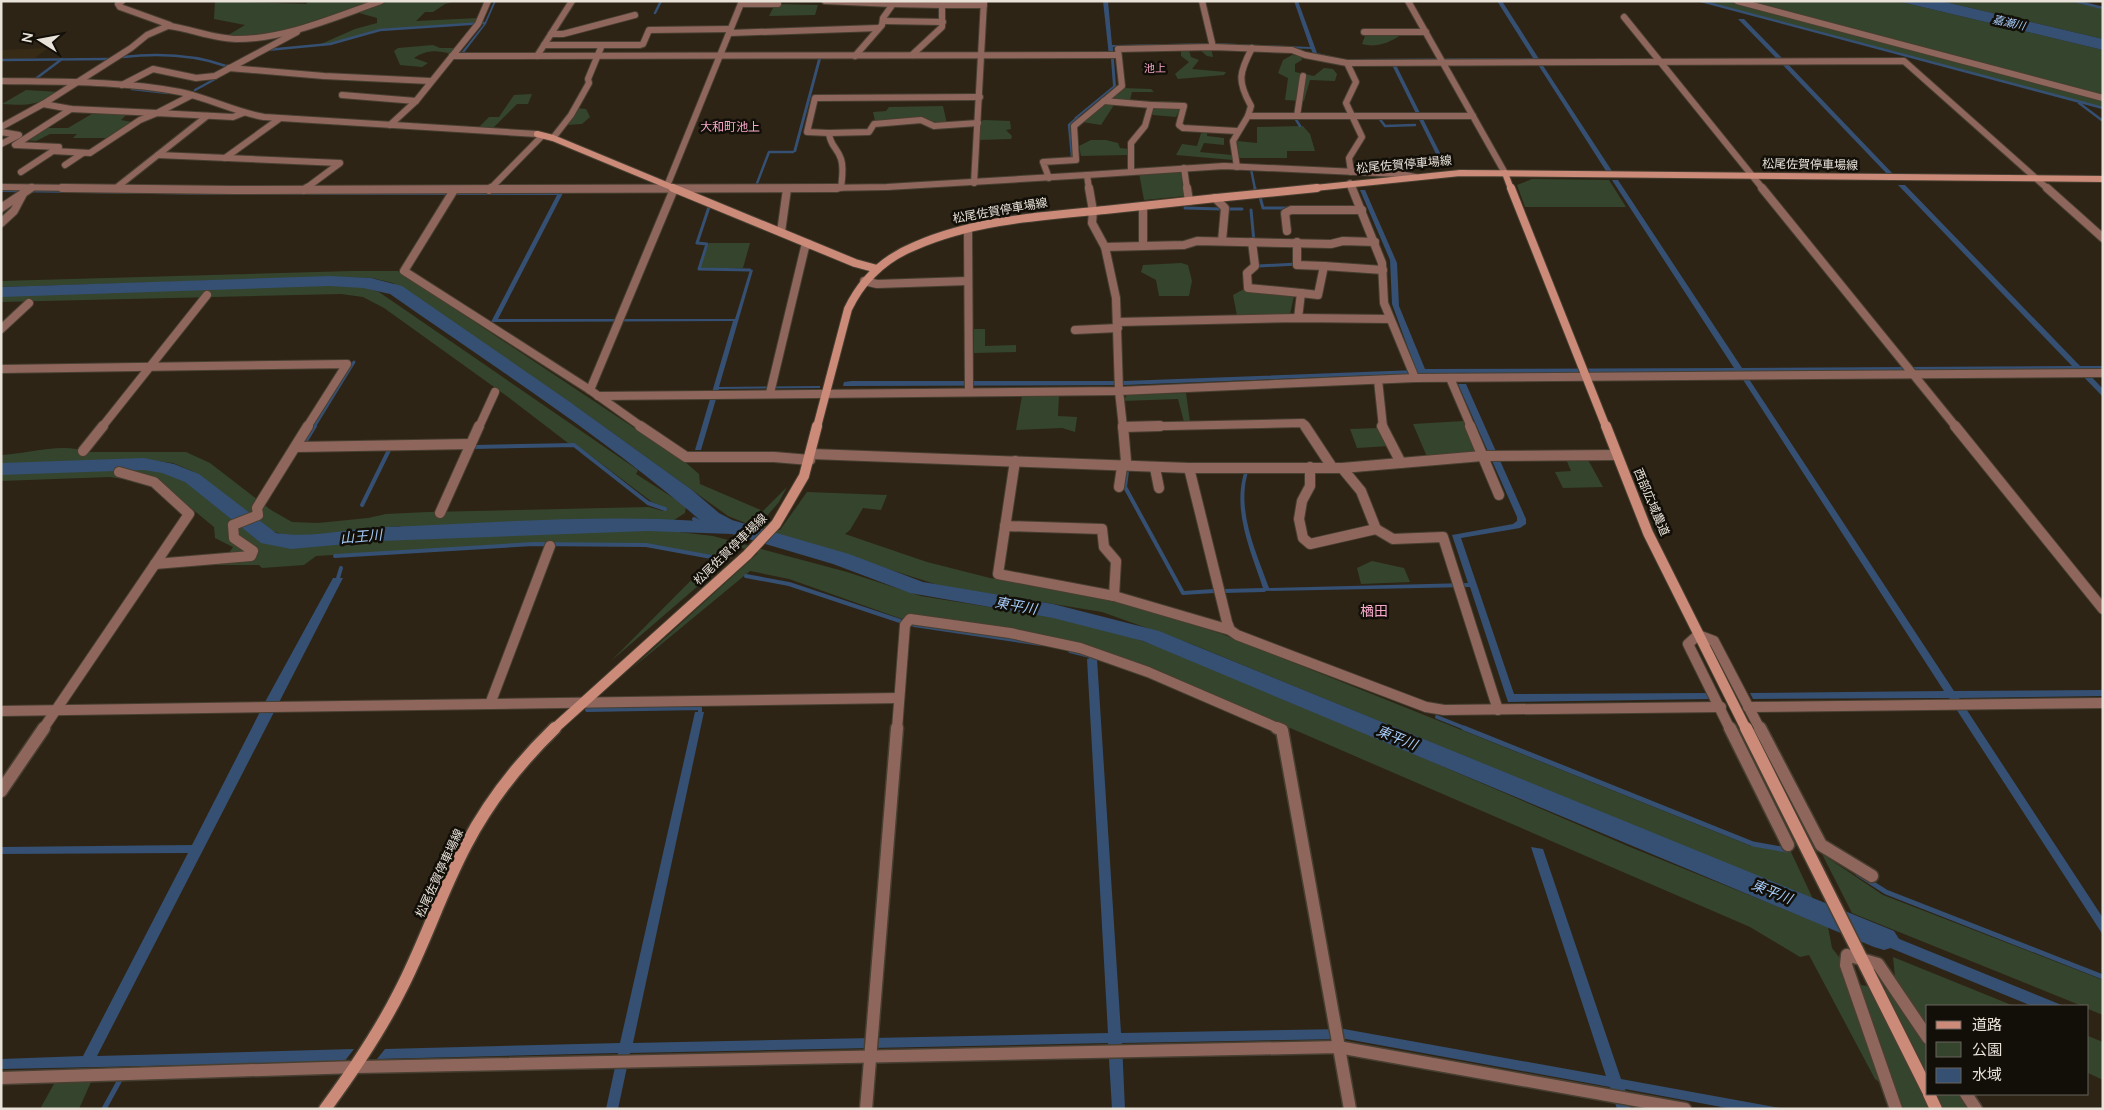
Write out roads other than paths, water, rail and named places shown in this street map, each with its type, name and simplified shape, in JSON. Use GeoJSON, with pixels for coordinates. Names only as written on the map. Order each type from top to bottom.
{"type":"FeatureCollection","features":[{"type":"Feature","properties":{"kind":"main road"},"geometry":{"type":"LineString","coordinates":[[539,135],[553,138],[810,244],[877,269]]}},
{"type":"Feature","properties":{"kind":"main road","name":"松尾佐賀停車場線"},"geometry":{"type":"LineString","coordinates":[[332,1106],[385,1022],[410,970],[463,848],[487,808],[516,768],[550,732],[747,555],[776,524],[799,488],[811,457],[848,309],[856,292],[864,281],[877,269],[914,246],[968,229],[1024,218],[1460,173],[2103,180]]}},
{"type":"Feature","properties":{"kind":"main road","name":"西部広域農道"},"geometry":{"type":"LineString","coordinates":[[1505,173],[1648,532],[1860,959]]}},
{"type":"Feature","properties":{"kind":"main road"},"geometry":{"type":"LineString","coordinates":[[1860,959],[1926,1089]]}},
{"type":"Feature","properties":{"kind":"main road"},"geometry":{"type":"LineString","coordinates":[[1929,1095],[1936,1109]]}},
{"type":"Feature","properties":{"kind":"street"},"geometry":{"type":"LineString","coordinates":[[122,1],[118,4],[120,7],[169,24],[169,26],[222,38],[277,34],[381,1]]}},
{"type":"Feature","properties":{"kind":"street"},"geometry":{"type":"LineString","coordinates":[[390,125],[416,101],[430,81],[452,56],[478,23],[488,1]]}},
{"type":"Feature","properties":{"kind":"street"},"geometry":{"type":"LineString","coordinates":[[538,56],[572,1]]}},
{"type":"Feature","properties":{"kind":"street"},"geometry":{"type":"LineString","coordinates":[[825,1],[942,5],[984,3],[974,182]]}},
{"type":"Feature","properties":{"kind":"street"},"geometry":{"type":"LineString","coordinates":[[1202,1],[1212,45]]}},
{"type":"Feature","properties":{"kind":"street"},"geometry":{"type":"LineString","coordinates":[[1408,1],[1505,173]]}},
{"type":"Feature","properties":{"kind":"street"},"geometry":{"type":"LineString","coordinates":[[1737,1],[2103,98]]}},
{"type":"Feature","properties":{"kind":"street"},"geometry":{"type":"LineString","coordinates":[[594,393],[619,320],[742,3],[778,4]]}},
{"type":"Feature","properties":{"kind":"street"},"geometry":{"type":"LineString","coordinates":[[855,56],[882,25],[883,18],[893,3]]}},
{"type":"Feature","properties":{"kind":"street"},"geometry":{"type":"LineString","coordinates":[[912,55],[939,32],[943,22],[942,5]]}},
{"type":"Feature","properties":{"kind":"street"},"geometry":{"type":"LineString","coordinates":[[552,34],[563,34],[635,16]]}},
{"type":"Feature","properties":{"kind":"street"},"geometry":{"type":"LineString","coordinates":[[1624,17],[2103,609]]}},
{"type":"Feature","properties":{"kind":"street"},"geometry":{"type":"LineString","coordinates":[[884,21],[943,22]]}},
{"type":"Feature","properties":{"kind":"street"},"geometry":{"type":"LineString","coordinates":[[122,85],[153,69],[207,78],[305,28],[306,25]]}},
{"type":"Feature","properties":{"kind":"street"},"geometry":{"type":"LineString","coordinates":[[1,127],[79,82],[147,35],[169,26]]}},
{"type":"Feature","properties":{"kind":"street"},"geometry":{"type":"LineString","coordinates":[[544,45],[640,45],[643,44],[649,30],[810,32],[829,28],[878,28]]}},
{"type":"Feature","properties":{"kind":"street"},"geometry":{"type":"LineString","coordinates":[[1364,32],[1426,32]]}},
{"type":"Feature","properties":{"kind":"street"},"geometry":{"type":"LineString","coordinates":[[553,138],[571,115],[589,83],[588,79],[602,45]]}},
{"type":"Feature","properties":{"kind":"street"},"geometry":{"type":"LineString","coordinates":[[1049,178],[1043,162],[1076,160],[1074,126],[1122,86],[1117,56],[1118,49],[1212,45],[1292,50],[1305,55],[1347,63],[1442,60]]}},
{"type":"Feature","properties":{"kind":"street"},"geometry":{"type":"LineString","coordinates":[[1237,167],[1233,141],[1237,131],[1248,116],[1251,106],[1239,85],[1240,73],[1252,48]]}},
{"type":"Feature","properties":{"kind":"street"},"geometry":{"type":"LineString","coordinates":[[452,56],[597,58],[912,55],[982,58],[1117,56]]}},
{"type":"Feature","properties":{"kind":"street"},"geometry":{"type":"LineString","coordinates":[[1380,57],[1534,63],[1659,60],[1778,62],[1904,61],[2103,238]]}},
{"type":"Feature","properties":{"kind":"street"},"geometry":{"type":"LineString","coordinates":[[1347,63],[1356,82],[1346,103],[1362,137],[1349,158],[1351,172]]}},
{"type":"Feature","properties":{"kind":"street"},"geometry":{"type":"LineString","coordinates":[[229,68],[324,76],[430,81]]}},
{"type":"Feature","properties":{"kind":"street"},"geometry":{"type":"LineString","coordinates":[[1297,116],[1303,76]]}},
{"type":"Feature","properties":{"kind":"street"},"geometry":{"type":"LineString","coordinates":[[1,82],[79,82],[122,85],[192,95],[243,113],[279,119],[539,135]]}},
{"type":"Feature","properties":{"kind":"street"},"geometry":{"type":"LineString","coordinates":[[71,109],[15,144],[90,153],[140,120],[192,95]]}},
{"type":"Feature","properties":{"kind":"street"},"geometry":{"type":"LineString","coordinates":[[342,95],[416,101]]}},
{"type":"Feature","properties":{"kind":"street"},"geometry":{"type":"LineString","coordinates":[[978,123],[934,126],[921,120],[892,121],[874,124],[869,132],[807,132],[815,98],[980,97]]}},
{"type":"Feature","properties":{"kind":"street"},"geometry":{"type":"LineString","coordinates":[[1104,101],[1184,106],[1179,125],[1183,128],[1237,131]]}},
{"type":"Feature","properties":{"kind":"street"},"geometry":{"type":"LineString","coordinates":[[43,104],[71,109],[207,116],[233,117],[243,113]]}},
{"type":"Feature","properties":{"kind":"street"},"geometry":{"type":"LineString","coordinates":[[1131,172],[1131,143],[1146,126],[1151,105]]}},
{"type":"Feature","properties":{"kind":"street"},"geometry":{"type":"LineString","coordinates":[[116,188],[207,116]]}},
{"type":"Feature","properties":{"kind":"street"},"geometry":{"type":"LineString","coordinates":[[1248,116],[1473,116]]}},
{"type":"Feature","properties":{"kind":"street"},"geometry":{"type":"LineString","coordinates":[[225,158],[279,119]]}},
{"type":"Feature","properties":{"kind":"street"},"geometry":{"type":"LineString","coordinates":[[1,132],[19,135],[1,144]]}},
{"type":"Feature","properties":{"kind":"street"},"geometry":{"type":"LineString","coordinates":[[829,133],[830,144],[840,154],[843,172],[841,188]]}},
{"type":"Feature","properties":{"kind":"street"},"geometry":{"type":"LineString","coordinates":[[488,190],[539,135]]}},
{"type":"Feature","properties":{"kind":"street"},"geometry":{"type":"LineString","coordinates":[[21,172],[67,142]]}},
{"type":"Feature","properties":{"kind":"street"},"geometry":{"type":"LineString","coordinates":[[65,165],[83,153]]}},
{"type":"Feature","properties":{"kind":"street"},"geometry":{"type":"LineString","coordinates":[[158,155],[340,163],[304,190]]}},
{"type":"Feature","properties":{"kind":"street"},"geometry":{"type":"LineString","coordinates":[[1,187],[452,193],[488,190],[671,187],[787,189],[974,182],[1184,168],[1237,167],[1416,177]]}},
{"type":"Feature","properties":{"kind":"street"},"geometry":{"type":"LineString","coordinates":[[1184,168],[1189,201]]}},
{"type":"Feature","properties":{"kind":"street"},"geometry":{"type":"LineString","coordinates":[[1087,175],[1093,211],[1093,229],[1106,248],[1116,298],[1119,386],[1126,461],[1122,467],[1119,487]]}},
{"type":"Feature","properties":{"kind":"street"},"geometry":{"type":"LineString","coordinates":[[1350,183],[1375,242],[1383,270],[1384,303],[1413,374]]}},
{"type":"Feature","properties":{"kind":"street"},"geometry":{"type":"LineString","coordinates":[[1,208],[32,187]]}},
{"type":"Feature","properties":{"kind":"street"},"geometry":{"type":"LineString","coordinates":[[781,232],[787,189]]}},
{"type":"Feature","properties":{"kind":"street"},"geometry":{"type":"LineString","coordinates":[[452,193],[404,272],[594,393],[604,403],[686,457],[811,457],[1015,461],[1085,463],[1122,467],[1189,468],[1337,467],[1484,456],[1617,455]]}},
{"type":"Feature","properties":{"kind":"street"},"geometry":{"type":"LineString","coordinates":[[1,222],[14,211],[24,194]]}},
{"type":"Feature","properties":{"kind":"street"},"geometry":{"type":"LineString","coordinates":[[1215,198],[1225,208],[1222,241]]}},
{"type":"Feature","properties":{"kind":"street"},"geometry":{"type":"LineString","coordinates":[[1143,206],[1144,246]]}},
{"type":"Feature","properties":{"kind":"street"},"geometry":{"type":"LineString","coordinates":[[1287,230],[1286,213],[1291,210],[1362,210]]}},
{"type":"Feature","properties":{"kind":"street"},"geometry":{"type":"LineString","coordinates":[[968,229],[969,387]]}},
{"type":"Feature","properties":{"kind":"street"},"geometry":{"type":"LineString","coordinates":[[1106,248],[1222,241],[1375,242]]}},
{"type":"Feature","properties":{"kind":"street"},"geometry":{"type":"LineString","coordinates":[[1254,242],[1255,266],[1247,274],[1248,288],[1318,295],[1324,266]]}},
{"type":"Feature","properties":{"kind":"street"},"geometry":{"type":"LineString","coordinates":[[1297,242],[1297,263],[1383,270]]}},
{"type":"Feature","properties":{"kind":"street"},"geometry":{"type":"LineString","coordinates":[[771,389],[805,247],[810,244]]}},
{"type":"Feature","properties":{"kind":"street"},"geometry":{"type":"LineString","coordinates":[[864,281],[877,284],[968,281]]}},
{"type":"Feature","properties":{"kind":"street"},"geometry":{"type":"LineString","coordinates":[[1298,318],[1300,293]]}},
{"type":"Feature","properties":{"kind":"street"},"geometry":{"type":"LineString","coordinates":[[83,451],[207,295]]}},
{"type":"Feature","properties":{"kind":"street"},"geometry":{"type":"LineString","coordinates":[[1,329],[29,303]]}},
{"type":"Feature","properties":{"kind":"street"},"geometry":{"type":"LineString","coordinates":[[1075,330],[1118,325],[1298,318],[1390,319]]}},
{"type":"Feature","properties":{"kind":"street"},"geometry":{"type":"LineString","coordinates":[[1,369],[347,364],[258,508],[258,515],[233,526],[234,538],[253,551],[251,556],[155,564]]}},
{"type":"Feature","properties":{"kind":"street"},"geometry":{"type":"LineString","coordinates":[[594,393],[720,394],[771,389],[828,392],[969,387],[1119,386],[1378,380],[1413,374],[1450,378],[2103,373]]}},
{"type":"Feature","properties":{"kind":"street"},"geometry":{"type":"LineString","coordinates":[[1450,378],[1499,495]]}},
{"type":"Feature","properties":{"kind":"street"},"geometry":{"type":"LineString","coordinates":[[1378,380],[1382,426],[1401,463]]}},
{"type":"Feature","properties":{"kind":"street"},"geometry":{"type":"LineString","coordinates":[[440,513],[495,392]]}},
{"type":"Feature","properties":{"kind":"street"},"geometry":{"type":"LineString","coordinates":[[1123,427],[1303,423],[1337,467],[1361,490],[1376,529],[1393,539],[1443,537],[1498,710]]}},
{"type":"Feature","properties":{"kind":"street"},"geometry":{"type":"LineString","coordinates":[[297,447],[471,444]]}},
{"type":"Feature","properties":{"kind":"street"},"geometry":{"type":"LineString","coordinates":[[1015,461],[998,574],[1114,596],[1230,630]]}},
{"type":"Feature","properties":{"kind":"street"},"geometry":{"type":"LineString","coordinates":[[1310,467],[1311,484],[1301,502],[1300,513],[1302,539],[1305,543],[1310,544],[1376,529]]}},
{"type":"Feature","properties":{"kind":"street"},"geometry":{"type":"LineString","coordinates":[[1156,468],[1159,488]]}},
{"type":"Feature","properties":{"kind":"street"},"geometry":{"type":"LineString","coordinates":[[1189,468],[1226,622],[1230,630],[1237,635],[1426,707],[1444,710],[1721,707]]}},
{"type":"Feature","properties":{"kind":"street"},"geometry":{"type":"LineString","coordinates":[[1,791],[189,514],[154,482],[119,472]]}},
{"type":"Feature","properties":{"kind":"street"},"geometry":{"type":"LineString","coordinates":[[1005,526],[1102,529],[1104,547],[1116,561],[1114,596]]}},
{"type":"Feature","properties":{"kind":"street"},"geometry":{"type":"LineString","coordinates":[[490,704],[550,546]]}},
{"type":"Feature","properties":{"kind":"street"},"geometry":{"type":"LineString","coordinates":[[866,1109],[905,625],[910,619],[916,619],[1066,645],[1102,655],[1153,674],[1282,730],[1350,1109]]}},
{"type":"Feature","properties":{"kind":"street"},"geometry":{"type":"LineString","coordinates":[[1788,845],[1688,644],[1698,636],[1714,641],[1821,845],[1872,876]]}},
{"type":"Feature","properties":{"kind":"street"},"geometry":{"type":"LineString","coordinates":[[1,711],[899,698]]}},
{"type":"Feature","properties":{"kind":"street"},"geometry":{"type":"LineString","coordinates":[[1748,707],[2103,703]]}},
{"type":"Feature","properties":{"kind":"street"},"geometry":{"type":"LineString","coordinates":[[1896,1109],[1846,965],[1847,955],[1878,964],[1926,1035]]}},
{"type":"Feature","properties":{"kind":"street"},"geometry":{"type":"LineString","coordinates":[[1,1078],[357,1067],[1338,1046],[1685,1109]]}},
{"type":"Feature","properties":{"kind":"street"},"geometry":{"type":"LineString","coordinates":[[1967,1095],[1976,1109]]}},
{"type":"Feature","properties":{"kind":"water"},"geometry":{"type":"Polygon","coordinates":[[[494,1],[496,1],[486,24],[460,58],[1109,56],[1103,1],[1108,1],[1112,45],[1216,43],[1310,47],[1294,1],[1298,1],[1317,53],[1344,59],[1533,58],[1497,1],[1502,1],[1539,59],[1776,58],[1738,19],[1744,19],[1782,58],[1895,58],[1897,60],[1784,60],[1894,175],[1888,175],[1778,60],[1540,61],[1612,171],[1606,171],[1535,60],[1394,61],[1447,167],[1443,168],[1390,61],[1343,61],[1313,54],[1311,49],[1216,45],[1113,47],[1116,86],[1077,118],[1074,118],[1113,86],[1111,59],[821,59],[796,152],[793,152],[818,59],[456,59],[484,24],[494,1]]]}},
{"type":"Feature","properties":{"kind":"water","name":"嘉瀬川"},"geometry":{"type":"Polygon","coordinates":[[[1897,1],[1941,1],[2103,39],[2103,50],[1897,1]]]}},
{"type":"Feature","properties":{"kind":"water"},"geometry":{"type":"Polygon","coordinates":[[[1612,180],[1618,180],[1742,368],[2072,366],[1898,185],[1905,185],[2080,366],[2103,366],[2103,370],[2085,370],[2103,389],[2103,397],[2077,370],[1745,373],[1954,691],[2103,690],[2103,696],[1959,698],[2103,918],[2103,935],[1949,698],[1753,699],[1750,693],[1944,691],[1738,372],[1405,374],[1124,385],[843,386],[844,382],[852,381],[1124,381],[1416,370],[1392,304],[1390,260],[1360,190],[1365,190],[1397,263],[1399,306],[1425,369],[1734,368],[1612,180]]]}},
{"type":"Feature","properties":{"kind":"water"},"geometry":{"type":"Polygon","coordinates":[[[1,189],[227,194],[563,193],[498,319],[735,319],[750,270],[753,270],[719,387],[820,386],[820,388],[719,389],[701,450],[695,450],[733,321],[491,322],[557,195],[225,195],[1,192],[1,189]]]}},
{"type":"Feature","properties":{"kind":"water"},"geometry":{"type":"Polygon","coordinates":[[[1458,384],[1466,384],[1526,519],[1526,524],[1520,528],[1461,538],[1514,694],[1708,693],[1711,699],[1508,702],[1470,587],[1264,591],[1245,532],[1240,501],[1241,485],[1245,470],[1249,469],[1244,499],[1246,514],[1253,545],[1269,588],[1468,583],[1452,535],[1513,524],[1517,521],[1517,517],[1458,384]]]}},
{"type":"Feature","properties":{"kind":"water"},"geometry":{"type":"Polygon","coordinates":[[[333,578],[343,578],[97,1056],[354,1049],[344,1062],[1,1069],[1,1059],[83,1056],[188,853],[1,854],[1,847],[192,845],[265,702],[333,578]]]}},
{"type":"Feature","properties":{"kind":"water"},"geometry":{"type":"Polygon","coordinates":[[[1087,659],[1097,659],[1121,1033],[1344,1029],[1606,1076],[1531,847],[1543,849],[1621,1079],[1786,1109],[1732,1109],[1625,1089],[1631,1109],[1617,1109],[1610,1087],[1346,1039],[1122,1043],[1125,1109],[1112,1109],[1108,1043],[630,1053],[618,1109],[606,1109],[618,1053],[377,1059],[385,1049],[620,1043],[695,712],[704,712],[633,1043],[1108,1033],[1087,659]]]}},
{"type":"Feature","properties":{"kind":"water"},"geometry":{"type":"Polygon","coordinates":[[[1855,921],[2062,1005],[2030,1005],[1861,936],[1855,921]]]}},
{"type":"Feature","properties":{"kind":"waterway"},"geometry":{"type":"LineString","coordinates":[[655,13],[661,1]]}},
{"type":"Feature","properties":{"kind":"waterway"},"geometry":{"type":"LineString","coordinates":[[1701,1],[2103,108]]}},
{"type":"Feature","properties":{"kind":"waterway"},"geometry":{"type":"LineString","coordinates":[[2075,1],[2103,8]]}},
{"type":"Feature","properties":{"kind":"waterway"},"geometry":{"type":"LineString","coordinates":[[267,50],[330,44],[380,30],[484,23]]}},
{"type":"Feature","properties":{"kind":"waterway"},"geometry":{"type":"LineString","coordinates":[[123,57],[150,55],[188,57],[226,66]]}},
{"type":"Feature","properties":{"kind":"waterway"},"geometry":{"type":"LineString","coordinates":[[1,60],[61,59]]}},
{"type":"Feature","properties":{"kind":"waterway"},"geometry":{"type":"LineString","coordinates":[[34,80],[61,59]]}},
{"type":"Feature","properties":{"kind":"waterway"},"geometry":{"type":"LineString","coordinates":[[61,59],[109,59]]}},
{"type":"Feature","properties":{"kind":"waterway"},"geometry":{"type":"LineString","coordinates":[[195,90],[217,78]]}},
{"type":"Feature","properties":{"kind":"waterway"},"geometry":{"type":"LineString","coordinates":[[132,89],[168,93]]}},
{"type":"Feature","properties":{"kind":"waterway"},"geometry":{"type":"LineString","coordinates":[[2079,103],[2103,121]]}},
{"type":"Feature","properties":{"kind":"waterway"},"geometry":{"type":"LineString","coordinates":[[1072,157],[1069,125],[1077,118]]}},
{"type":"Feature","properties":{"kind":"waterway"},"geometry":{"type":"LineString","coordinates":[[1299,118],[1295,118],[1300,126]]}},
{"type":"Feature","properties":{"kind":"waterway"},"geometry":{"type":"LineString","coordinates":[[1379,118],[1385,126],[1415,125]]}},
{"type":"Feature","properties":{"kind":"waterway"},"geometry":{"type":"LineString","coordinates":[[756,186],[769,152],[793,152]]}},
{"type":"Feature","properties":{"kind":"waterway"},"geometry":{"type":"LineString","coordinates":[[1251,169],[1255,189]]}},
{"type":"Feature","properties":{"kind":"waterway"},"geometry":{"type":"LineString","coordinates":[[1260,197],[1263,208],[1290,208]]}},
{"type":"Feature","properties":{"kind":"waterway"},"geometry":{"type":"LineString","coordinates":[[709,207],[697,243],[707,244],[699,269],[750,270]]}},
{"type":"Feature","properties":{"kind":"waterway"},"geometry":{"type":"LineString","coordinates":[[1185,208],[1221,209]]}},
{"type":"Feature","properties":{"kind":"waterway"},"geometry":{"type":"LineString","coordinates":[[1228,209],[1242,209]]}},
{"type":"Feature","properties":{"kind":"waterway"},"geometry":{"type":"LineString","coordinates":[[1251,210],[1254,242]]}},
{"type":"Feature","properties":{"kind":"waterway"},"geometry":{"type":"LineString","coordinates":[[1257,262],[1258,266],[1297,264]]}},
{"type":"Feature","properties":{"kind":"waterway","name":"東平川"},"geometry":{"type":"LineString","coordinates":[[1,292],[329,281],[363,282],[396,290],[563,406],[684,495],[711,518],[724,525],[841,559],[918,588],[1053,611],[1151,636],[1884,939]]}},
{"type":"Feature","properties":{"kind":"waterway"},"geometry":{"type":"LineString","coordinates":[[314,427],[354,362]]}},
{"type":"Feature","properties":{"kind":"waterway"},"geometry":{"type":"LineString","coordinates":[[304,444],[315,426]]}},
{"type":"Feature","properties":{"kind":"waterway"},"geometry":{"type":"LineString","coordinates":[[473,447],[574,445],[648,503],[665,509]]}},
{"type":"Feature","properties":{"kind":"waterway"},"geometry":{"type":"LineString","coordinates":[[362,505],[390,448]]}},
{"type":"Feature","properties":{"kind":"waterway","name":"山王川"},"geometry":{"type":"LineString","coordinates":[[1,469],[144,464],[167,468],[192,478],[269,538],[291,542],[380,534],[647,524],[726,529]]}},
{"type":"Feature","properties":{"kind":"waterway"},"geometry":{"type":"LineString","coordinates":[[1127,471],[1125,487],[1183,593],[1214,591]]}},
{"type":"Feature","properties":{"kind":"waterway"},"geometry":{"type":"LineString","coordinates":[[694,519],[712,528]]}},
{"type":"Feature","properties":{"kind":"waterway"},"geometry":{"type":"LineString","coordinates":[[335,556],[533,544],[646,545],[717,558]]}},
{"type":"Feature","properties":{"kind":"waterway"},"geometry":{"type":"LineString","coordinates":[[338,578],[341,568]]}},
{"type":"Feature","properties":{"kind":"waterway"},"geometry":{"type":"LineString","coordinates":[[746,576],[789,584],[900,621]]}},
{"type":"Feature","properties":{"kind":"waterway"},"geometry":{"type":"LineString","coordinates":[[1224,591],[1264,590]]}},
{"type":"Feature","properties":{"kind":"waterway"},"geometry":{"type":"LineString","coordinates":[[914,625],[1041,644]]}},
{"type":"Feature","properties":{"kind":"waterway"},"geometry":{"type":"LineString","coordinates":[[1070,651],[1090,656],[1092,662]]}},
{"type":"Feature","properties":{"kind":"waterway"},"geometry":{"type":"LineString","coordinates":[[587,710],[700,708],[700,712]]}},
{"type":"Feature","properties":{"kind":"waterway"},"geometry":{"type":"LineString","coordinates":[[1437,717],[1467,729]]}},
{"type":"Feature","properties":{"kind":"waterway"},"geometry":{"type":"LineString","coordinates":[[1464,728],[1753,844],[1787,850]]}},
{"type":"Feature","properties":{"kind":"waterway"},"geometry":{"type":"LineString","coordinates":[[1858,874],[1886,892],[2103,977]]}},
{"type":"Feature","properties":{"kind":"waterway"},"geometry":{"type":"LineString","coordinates":[[104,1109],[121,1078]]}},
{"type":"Feature","properties":{"kind":"district","name":"池上"},"geometry":{"type":"Point","coordinates":[1155,67]}},
{"type":"Feature","properties":{"kind":"district","name":"大和町池上"},"geometry":{"type":"Point","coordinates":[730,126]}},
{"type":"Feature","properties":{"kind":"district","name":"楢田"},"geometry":{"type":"Point","coordinates":[1374,610]}}]}
